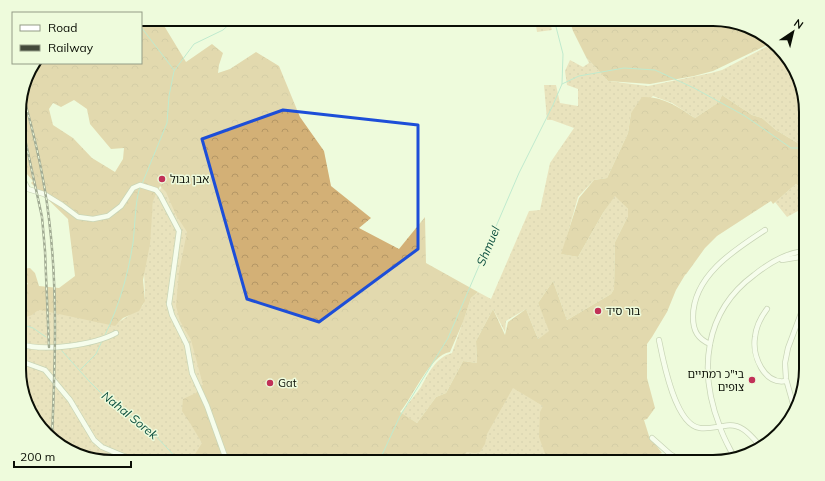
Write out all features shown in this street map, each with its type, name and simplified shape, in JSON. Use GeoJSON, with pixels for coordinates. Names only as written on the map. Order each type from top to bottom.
{"type":"FeatureCollection","features":[{"type":"Feature","properties":{"kind":"street"},"geometry":{"type":"LineString","coordinates":[[26,185],[28,189],[44,194],[62,205],[78,218],[93,219],[108,216],[121,206],[132,188],[140,185],[156,190],[160,195],[179,231],[170,304],[172,315],[187,345],[192,373],[207,406],[224,455]]}},
{"type":"Feature","properties":{"kind":"street"},"geometry":{"type":"LineString","coordinates":[[710,344],[700,338],[694,328],[693,319],[695,304],[700,290],[711,273],[718,266],[737,249],[765,230]]}},
{"type":"Feature","properties":{"kind":"street"},"geometry":{"type":"LineString","coordinates":[[732,453],[719,427],[710,390],[708,357],[715,326],[726,302],[735,291],[758,272],[776,261],[799,255]]}},
{"type":"Feature","properties":{"kind":"street"},"geometry":{"type":"LineString","coordinates":[[767,309],[760,319],[756,332],[755,353],[761,367],[769,377],[776,381],[786,381]]}},
{"type":"Feature","properties":{"kind":"street"},"geometry":{"type":"LineString","coordinates":[[792,402],[786,381],[786,356],[799,320]]}},
{"type":"Feature","properties":{"kind":"street"},"geometry":{"type":"LineString","coordinates":[[26,345],[40,347],[70,346],[106,339],[116,333]]}},
{"type":"Feature","properties":{"kind":"street"},"geometry":{"type":"LineString","coordinates":[[659,340],[667,379],[686,420],[690,424],[699,428],[719,427],[731,424],[738,426],[746,431],[757,443]]}},
{"type":"Feature","properties":{"kind":"street"},"geometry":{"type":"LineString","coordinates":[[26,363],[45,370],[70,400],[94,440],[102,447],[121,455]]}},
{"type":"Feature","properties":{"kind":"street"},"geometry":{"type":"LineString","coordinates":[[652,438],[672,455]]}},
{"type":"Feature","properties":{"kind":"highlighted area"},"geometry":{"type":"Polygon","coordinates":[[[283,110],[418,125],[418,249],[319,322],[247,299],[202,139],[283,110]]]}},
{"type":"Feature","properties":{"kind":"shaded area"},"geometry":{"type":"Polygon","coordinates":[[[536,26],[551,26],[552,30],[537,32],[536,26]]]}},
{"type":"Feature","properties":{"kind":"shaded area"},"geometry":{"type":"Polygon","coordinates":[[[768,46],[773,50],[788,69],[794,84],[799,106],[799,144],[776,130],[762,118],[752,115],[722,95],[719,102],[695,118],[672,103],[653,96],[631,113],[628,133],[607,178],[594,180],[578,197],[562,254],[578,257],[615,195],[628,209],[628,216],[615,242],[614,289],[611,294],[567,320],[553,281],[538,303],[550,331],[538,339],[526,309],[506,321],[505,332],[493,309],[476,341],[477,363],[463,361],[446,393],[436,397],[417,423],[401,413],[421,387],[437,362],[446,355],[452,353],[471,298],[478,292],[491,299],[529,211],[540,210],[550,163],[574,128],[552,120],[547,120],[544,85],[556,85],[560,103],[578,106],[578,89],[567,85],[565,71],[570,60],[583,67],[589,63],[586,57],[608,81],[648,86],[722,70],[768,46]]]}},
{"type":"Feature","properties":{"kind":"shaded area"},"geometry":{"type":"Polygon","coordinates":[[[164,184],[192,233],[204,376],[207,455],[112,455],[90,452],[79,448],[69,444],[51,430],[40,417],[28,386],[26,369],[26,314],[37,308],[116,324],[143,305],[145,298],[144,270],[149,243],[153,199],[164,184]]]}},
{"type":"Feature","properties":{"kind":"shaded area"},"geometry":{"type":"Polygon","coordinates":[[[796,184],[799,187],[799,210],[787,217],[775,202],[796,184]]]}},
{"type":"Feature","properties":{"kind":"shaded area"},"geometry":{"type":"Polygon","coordinates":[[[505,386],[523,387],[542,393],[564,455],[454,455],[505,386]]]}},
{"type":"Feature","properties":{"kind":"green space"},"geometry":{"type":"Polygon","coordinates":[[[142,26],[164,26],[186,62],[212,44],[223,53],[218,73],[230,69],[256,52],[279,66],[300,117],[324,151],[331,186],[371,218],[359,228],[399,249],[425,217],[426,263],[478,292],[471,298],[463,322],[450,352],[443,355],[429,368],[400,412],[417,423],[436,397],[446,393],[463,361],[477,363],[476,341],[493,309],[505,335],[508,322],[526,309],[538,339],[549,331],[538,303],[553,281],[567,320],[611,294],[614,289],[615,242],[628,216],[628,209],[615,196],[603,213],[578,257],[561,254],[579,198],[594,180],[607,178],[628,133],[631,113],[642,97],[664,100],[695,118],[719,102],[722,95],[752,115],[762,118],[776,130],[799,144],[799,187],[796,184],[773,204],[771,201],[717,236],[705,248],[685,275],[676,290],[667,312],[647,344],[647,378],[655,408],[647,419],[644,420],[649,436],[662,453],[659,455],[545,455],[539,437],[540,412],[543,406],[513,388],[487,434],[485,444],[480,452],[467,452],[465,454],[466,455],[194,455],[202,443],[182,411],[183,399],[196,393],[203,385],[191,340],[180,321],[176,306],[179,272],[187,232],[176,215],[166,192],[160,186],[153,201],[150,244],[143,280],[145,301],[139,311],[123,318],[115,326],[40,310],[26,317],[26,287],[28,283],[26,282],[26,268],[30,268],[35,273],[39,286],[59,288],[75,276],[68,219],[31,183],[33,181],[26,173],[26,112],[29,90],[37,69],[41,64],[142,64],[142,26]],[[74,100],[61,107],[53,103],[49,109],[53,125],[73,138],[92,158],[115,172],[123,159],[124,148],[111,149],[90,124],[87,109],[74,100]]]}},
{"type":"Feature","properties":{"kind":"green space"},"geometry":{"type":"Polygon","coordinates":[[[571,26],[713,26],[735,29],[756,37],[767,45],[713,71],[694,76],[650,84],[608,81],[586,57],[571,26]]]}},
{"type":"Feature","properties":{"kind":"waterway"},"geometry":{"type":"LineString","coordinates":[[142,184],[167,123],[169,96],[174,71],[194,44],[223,30],[227,26]]}},
{"type":"Feature","properties":{"kind":"waterway","name":"Shmuel"},"geometry":{"type":"LineString","coordinates":[[382,455],[400,416],[448,338],[519,173],[562,84],[563,54],[556,26]]}},
{"type":"Feature","properties":{"kind":"waterway"},"geometry":{"type":"LineString","coordinates":[[142,28],[174,70]]}},
{"type":"Feature","properties":{"kind":"waterway"},"geometry":{"type":"LineString","coordinates":[[562,84],[579,76],[624,68],[655,70],[694,88],[745,116],[791,148],[799,148]]}},
{"type":"Feature","properties":{"kind":"waterway"},"geometry":{"type":"LineString","coordinates":[[105,335],[119,302],[128,267],[133,243],[135,214],[140,187]]}},
{"type":"Feature","properties":{"kind":"waterway","name":"Nahal Sorek"},"geometry":{"type":"LineString","coordinates":[[26,326],[33,328],[46,337]]}},
{"type":"Feature","properties":{"kind":"waterway"},"geometry":{"type":"LineString","coordinates":[[80,370],[96,354],[102,341]]}},
{"type":"Feature","properties":{"kind":"waterway","name":"Nahal Sorek"},"geometry":{"type":"LineString","coordinates":[[62,351],[113,405],[134,418],[154,434],[174,455]]}},
{"type":"Feature","properties":{"kind":"railway"},"geometry":{"type":"LineString","coordinates":[[26,109],[47,203],[52,246],[55,301],[52,431]]}},
{"type":"Feature","properties":{"kind":"railway"},"geometry":{"type":"LineString","coordinates":[[26,144],[42,217],[49,347]]}},
{"type":"Feature","properties":{"kind":"place","name":"אבן גבול"},"geometry":{"type":"Point","coordinates":[162,179]}},
{"type":"Feature","properties":{"kind":"place","name":"בור סיד"},"geometry":{"type":"Point","coordinates":[598,311]}},
{"type":"Feature","properties":{"kind":"place","name":"בי\"כ רמתיים צופים"},"geometry":{"type":"Point","coordinates":[752,380]}},
{"type":"Feature","properties":{"kind":"place","name":"Gat"},"geometry":{"type":"Point","coordinates":[270,383]}}]}
